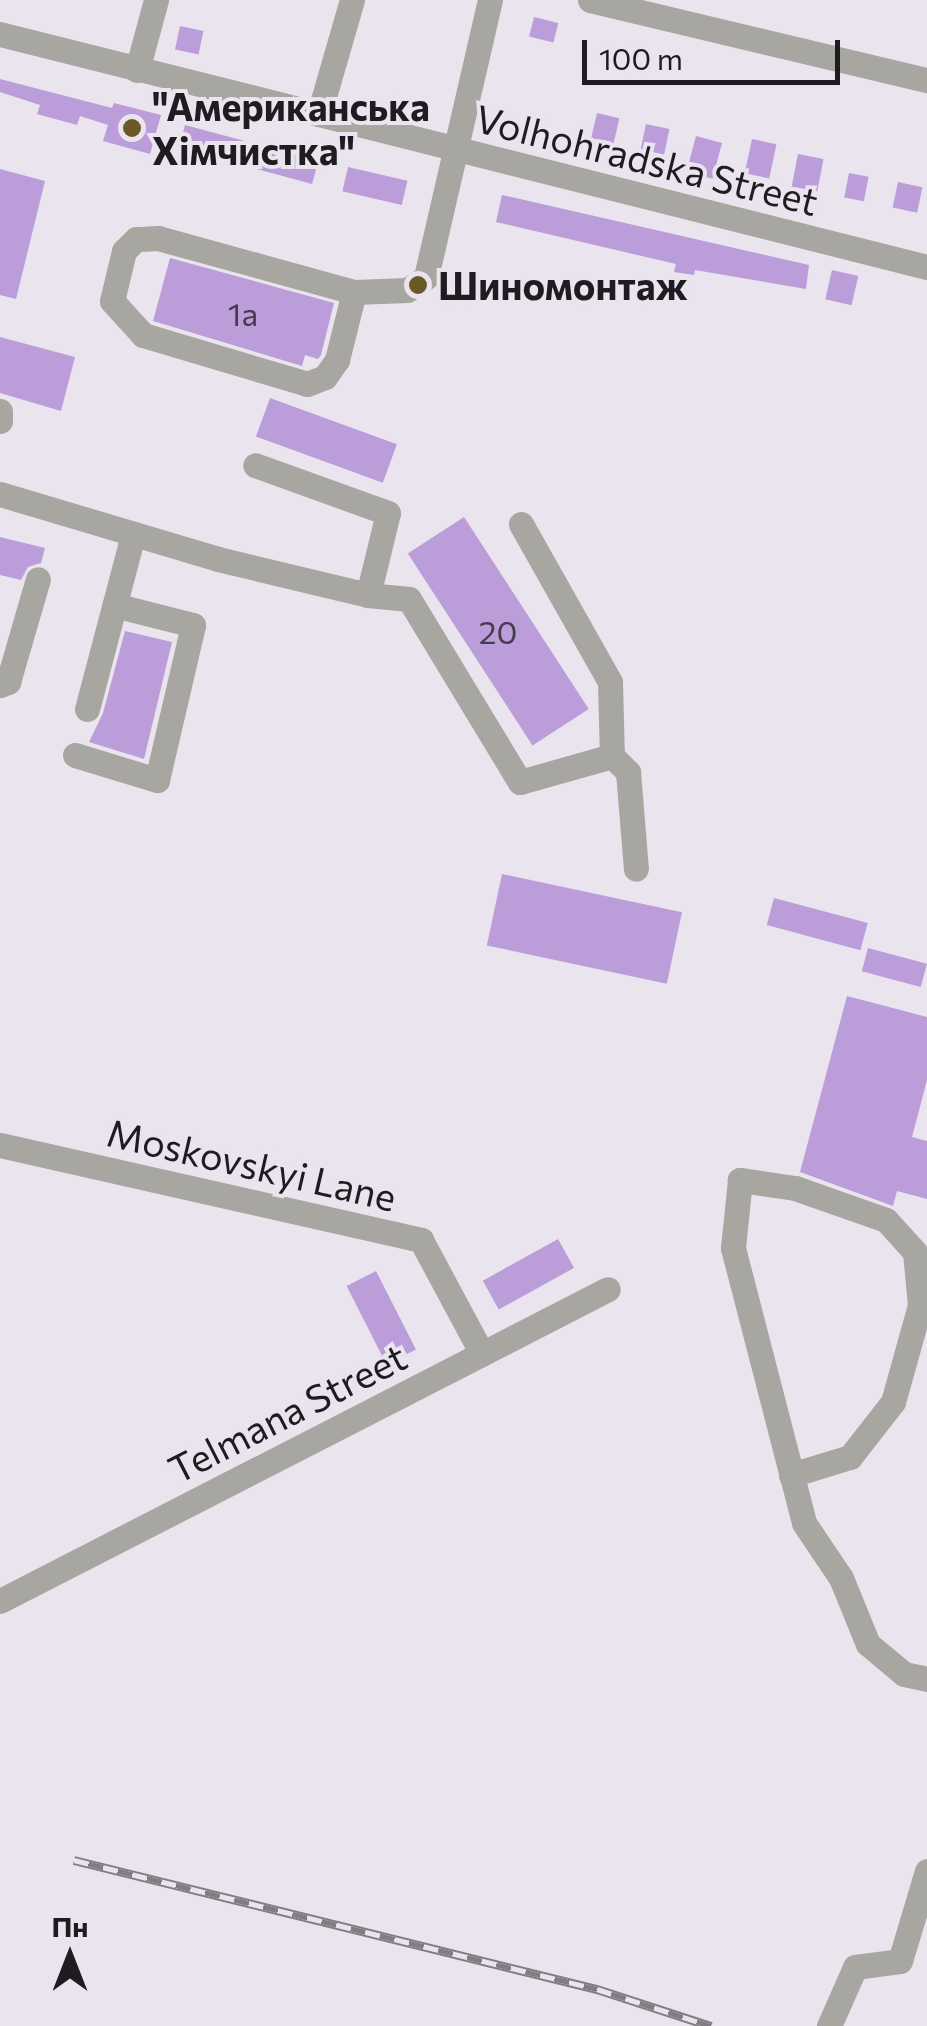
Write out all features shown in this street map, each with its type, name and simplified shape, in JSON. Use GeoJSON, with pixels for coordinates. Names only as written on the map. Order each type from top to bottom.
{"type":"FeatureCollection","features":[{"type":"Feature","properties":{"kind":"street"},"geometry":{"type":"LineString","coordinates":[[138,70],[156,0]]}},
{"type":"Feature","properties":{"kind":"street"},"geometry":{"type":"LineString","coordinates":[[319,114],[352,0]]}},
{"type":"Feature","properties":{"kind":"street"},"geometry":{"type":"LineString","coordinates":[[354,292],[337,360],[326,377],[307,384],[143,335],[112,301],[124,251],[136,239],[147,238],[354,292],[407,290],[426,277],[452,148],[490,0]]}},
{"type":"Feature","properties":{"kind":"street"},"geometry":{"type":"LineString","coordinates":[[590,0],[927,80]]}},
{"type":"Feature","properties":{"kind":"street","name":"Volhohradska Street"},"geometry":{"type":"LineString","coordinates":[[0,34],[927,266]]}},
{"type":"Feature","properties":{"kind":"street"},"geometry":{"type":"LineString","coordinates":[[0,410],[0,420]]}},
{"type":"Feature","properties":{"kind":"street"},"geometry":{"type":"LineString","coordinates":[[256,465],[388,513],[368,595]]}},
{"type":"Feature","properties":{"kind":"street"},"geometry":{"type":"LineString","coordinates":[[0,494],[133,535],[368,595],[409,599],[520,782],[612,756]]}},
{"type":"Feature","properties":{"kind":"street"},"geometry":{"type":"LineString","coordinates":[[521,524],[610,682],[612,756],[628,772],[636,869]]}},
{"type":"Feature","properties":{"kind":"street"},"geometry":{"type":"LineString","coordinates":[[87,709],[133,535]]}},
{"type":"Feature","properties":{"kind":"street"},"geometry":{"type":"LineString","coordinates":[[0,684],[8,682],[38,579]]}},
{"type":"Feature","properties":{"kind":"street"},"geometry":{"type":"LineString","coordinates":[[75,755],[158,780],[193,625],[114,605]]}},
{"type":"Feature","properties":{"kind":"street","name":"Moskovskyi Lane"},"geometry":{"type":"LineString","coordinates":[[0,1144],[421,1240],[482,1354]]}},
{"type":"Feature","properties":{"kind":"street"},"geometry":{"type":"LineString","coordinates":[[792,1475],[850,1457],[894,1402],[920,1305],[915,1252],[886,1220],[795,1188],[740,1180],[733,1248],[804,1524],[842,1578],[868,1644],[904,1674],[927,1678]]}},
{"type":"Feature","properties":{"kind":"street","name":"Telmana Street"},"geometry":{"type":"LineString","coordinates":[[0,1600],[608,1290]]}},
{"type":"Feature","properties":{"kind":"street"},"geometry":{"type":"LineString","coordinates":[[829,2026],[855,1966],[900,1961],[927,1871]]}},
{"type":"Feature","properties":{"kind":"building"},"geometry":{"type":"Polygon","coordinates":[[[534,17],[558,23],[553,42],[529,36],[534,17]]]}},
{"type":"Feature","properties":{"kind":"building"},"geometry":{"type":"Polygon","coordinates":[[[180,26],[203,31],[198,54],[175,49],[180,26]]]}},
{"type":"Feature","properties":{"kind":"building"},"geometry":{"type":"Polygon","coordinates":[[[0,79],[112,108],[114,103],[161,115],[150,154],[103,141],[108,125],[80,116],[77,125],[37,114],[40,105],[0,92],[0,79]]]}},
{"type":"Feature","properties":{"kind":"building"},"geometry":{"type":"Polygon","coordinates":[[[597,113],[619,118],[614,144],[591,138],[597,113]]]}},
{"type":"Feature","properties":{"kind":"building"},"geometry":{"type":"Polygon","coordinates":[[[646,124],[669,129],[664,154],[641,149],[646,124]]]}},
{"type":"Feature","properties":{"kind":"building"},"geometry":{"type":"Polygon","coordinates":[[[185,125],[318,161],[312,184],[179,148],[185,125]]]}},
{"type":"Feature","properties":{"kind":"building"},"geometry":{"type":"Polygon","coordinates":[[[696,136],[722,143],[713,179],[686,172],[696,136]]]}},
{"type":"Feature","properties":{"kind":"building"},"geometry":{"type":"Polygon","coordinates":[[[752,139],[776,144],[769,178],[745,173],[752,139]]]}},
{"type":"Feature","properties":{"kind":"building"},"geometry":{"type":"Polygon","coordinates":[[[798,154],[824,159],[817,191],[792,186],[798,154]]]}},
{"type":"Feature","properties":{"kind":"building"},"geometry":{"type":"Polygon","coordinates":[[[348,167],[407,181],[402,205],[342,191],[348,167]]]}},
{"type":"Feature","properties":{"kind":"building"},"geometry":{"type":"Polygon","coordinates":[[[0,169],[45,181],[16,299],[0,295],[0,169]]]}},
{"type":"Feature","properties":{"kind":"building"},"geometry":{"type":"Polygon","coordinates":[[[849,173],[869,177],[864,201],[844,198],[849,173]]]}},
{"type":"Feature","properties":{"kind":"building"},"geometry":{"type":"Polygon","coordinates":[[[898,182],[922,187],[917,213],[893,207],[898,182]]]}},
{"type":"Feature","properties":{"kind":"building"},"geometry":{"type":"Polygon","coordinates":[[[502,195],[809,265],[806,289],[695,270],[694,275],[674,272],[676,264],[496,222],[502,195]]]}},
{"type":"Feature","properties":{"kind":"building"},"geometry":{"type":"Polygon","coordinates":[[[170,258],[334,303],[321,355],[318,359],[305,355],[302,366],[153,321],[170,258]]]}},
{"type":"Feature","properties":{"kind":"building"},"geometry":{"type":"Polygon","coordinates":[[[832,270],[858,276],[852,305],[825,299],[832,270]]]}},
{"type":"Feature","properties":{"kind":"building"},"geometry":{"type":"Polygon","coordinates":[[[0,337],[75,357],[61,411],[0,393],[0,337]]]}},
{"type":"Feature","properties":{"kind":"building"},"geometry":{"type":"Polygon","coordinates":[[[270,398],[397,444],[383,483],[256,437],[270,398]]]}},
{"type":"Feature","properties":{"kind":"building"},"geometry":{"type":"Polygon","coordinates":[[[464,517],[589,709],[533,746],[408,553],[464,517]]]}},
{"type":"Feature","properties":{"kind":"building"},"geometry":{"type":"Polygon","coordinates":[[[0,537],[45,548],[41,563],[28,567],[21,580],[0,575],[0,537]]]}},
{"type":"Feature","properties":{"kind":"building"},"geometry":{"type":"Polygon","coordinates":[[[125,631],[172,642],[144,759],[89,742],[103,713],[125,631]]]}},
{"type":"Feature","properties":{"kind":"building"},"geometry":{"type":"Polygon","coordinates":[[[502,874],[682,912],[667,984],[487,945],[502,874]]]}},
{"type":"Feature","properties":{"kind":"building"},"geometry":{"type":"Polygon","coordinates":[[[774,898],[868,923],[860,950],[767,925],[774,898]]]}},
{"type":"Feature","properties":{"kind":"building"},"geometry":{"type":"Polygon","coordinates":[[[868,948],[927,964],[921,987],[862,971],[868,948]]]}},
{"type":"Feature","properties":{"kind":"building"},"geometry":{"type":"Polygon","coordinates":[[[847,996],[927,1017],[927,1080],[912,1137],[927,1141],[927,1199],[897,1191],[893,1206],[800,1172],[847,996]]]}},
{"type":"Feature","properties":{"kind":"building"},"geometry":{"type":"Polygon","coordinates":[[[558,1239],[574,1268],[499,1310],[483,1281],[558,1239]]]}},
{"type":"Feature","properties":{"kind":"building"},"geometry":{"type":"Polygon","coordinates":[[[376,1271],[416,1349],[387,1364],[347,1286],[376,1271]]]}},
{"type":"Feature","properties":{"kind":"railway"},"geometry":{"type":"LineString","coordinates":[[74,1860],[597,1989],[711,2026]]}},
{"type":"Feature","properties":{"kind":"place","name":"\"Американська Хімчистка\""},"geometry":{"type":"Point","coordinates":[132,128]}},
{"type":"Feature","properties":{"kind":"place","name":"Шиномонтаж"},"geometry":{"type":"Point","coordinates":[418,285]}}]}
